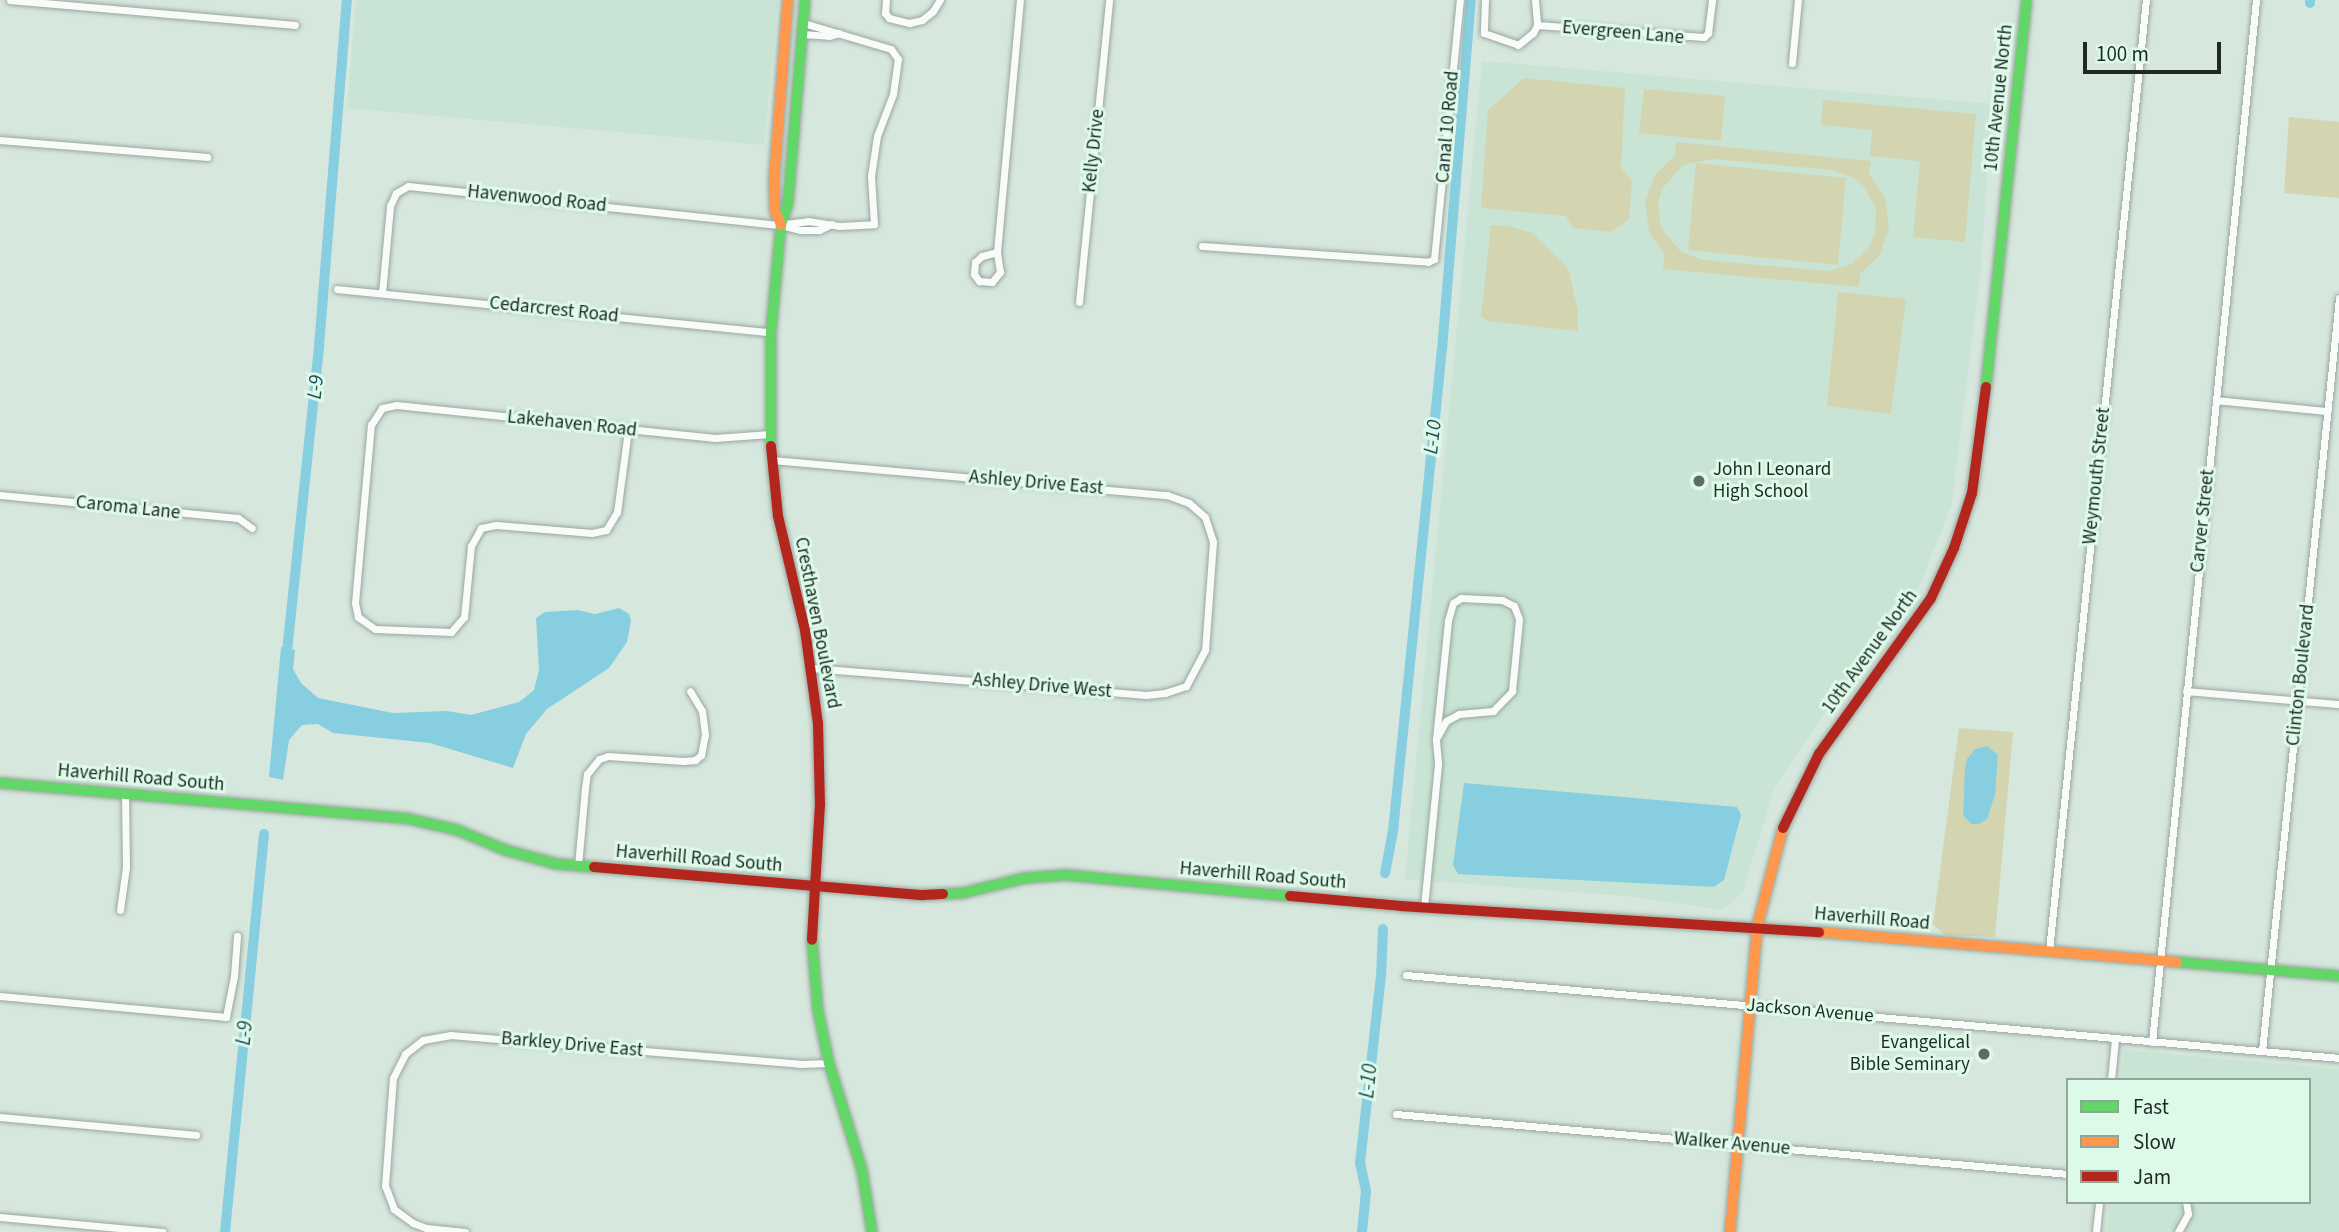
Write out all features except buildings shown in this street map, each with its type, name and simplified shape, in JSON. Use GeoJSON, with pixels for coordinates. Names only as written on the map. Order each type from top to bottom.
{"type":"FeatureCollection","features":[{"type":"Feature","properties":{"kind":"street"},"geometry":{"type":"LineString","coordinates":[[10,0],[295,25]]}},
{"type":"Feature","properties":{"kind":"street","name":"Cresthaven Boulevard"},"geometry":{"type":"LineString","coordinates":[[781,225],[775,211],[774,180],[788,0]]}},
{"type":"Feature","properties":{"kind":"street","name":"Cresthaven Boulevard"},"geometry":{"type":"LineString","coordinates":[[805,0],[789,203],[781,225],[771,332],[770,434],[778,516],[812,668],[820,764],[814,886],[814,978],[829,1063],[862,1170],[872,1232]]}},
{"type":"Feature","properties":{"kind":"street"},"geometry":{"type":"LineString","coordinates":[[886,0],[885,13],[895,20],[909,23],[922,20],[933,11],[940,0]]}},
{"type":"Feature","properties":{"kind":"street"},"geometry":{"type":"LineString","coordinates":[[997,252],[982,256],[975,262],[974,274],[979,281],[986,284],[997,279],[1001,263],[997,252],[1020,0]]}},
{"type":"Feature","properties":{"kind":"street","name":"Kelly Drive"},"geometry":{"type":"LineString","coordinates":[[1079,302],[1109,0]]}},
{"type":"Feature","properties":{"kind":"street","name":"Canal 10 Road"},"geometry":{"type":"LineString","coordinates":[[1202,246],[1428,262],[1436,253],[1460,0]]}},
{"type":"Feature","properties":{"kind":"street","name":"Evergreen Lane"},"geometry":{"type":"LineString","coordinates":[[1485,0],[1484,33],[1518,45],[1533,33],[1537,25],[1698,39],[1708,33],[1712,0]]}},
{"type":"Feature","properties":{"kind":"street"},"geometry":{"type":"LineString","coordinates":[[1535,0],[1537,25]]}},
{"type":"Feature","properties":{"kind":"street"},"geometry":{"type":"LineString","coordinates":[[1792,63],[1798,0]]}},
{"type":"Feature","properties":{"kind":"street","name":"10th Avenue North"},"geometry":{"type":"LineString","coordinates":[[1730,1232],[1757,927],[1774,852],[1804,779],[1831,736],[1916,623],[1944,573],[1972,492],[1981,439],[2027,0]]}},
{"type":"Feature","properties":{"kind":"street","name":"Weymouth Street"},"geometry":{"type":"LineString","coordinates":[[2049,951],[2146,0]]}},
{"type":"Feature","properties":{"kind":"street","name":"Carver Street"},"geometry":{"type":"LineString","coordinates":[[2152,1042],[2158,960],[2256,0]]}},
{"type":"Feature","properties":{"kind":"street"},"geometry":{"type":"LineString","coordinates":[[781,225],[800,230],[819,230],[832,225],[874,224],[872,177],[877,136],[893,94],[898,59],[891,49],[839,33],[829,37],[802,28]]}},
{"type":"Feature","properties":{"kind":"street"},"geometry":{"type":"LineString","coordinates":[[0,140],[207,158]]}},
{"type":"Feature","properties":{"kind":"street","name":"Havenwood Road"},"geometry":{"type":"LineString","coordinates":[[383,293],[390,206],[396,193],[408,186],[781,225]]}},
{"type":"Feature","properties":{"kind":"street","name":"Cedarcrest Road"},"geometry":{"type":"LineString","coordinates":[[337,289],[771,332]]}},
{"type":"Feature","properties":{"kind":"street","name":"Clinton Boulevard"},"geometry":{"type":"LineString","coordinates":[[2262,1051],[2339,298]]}},
{"type":"Feature","properties":{"kind":"street"},"geometry":{"type":"LineString","coordinates":[[2216,400],[2328,411]]}},
{"type":"Feature","properties":{"kind":"street","name":"Lakehaven Road"},"geometry":{"type":"LineString","coordinates":[[628,430],[617,512],[606,530],[592,533],[496,524],[481,528],[471,546],[464,617],[451,632],[375,629],[358,617],[355,603],[371,425],[377,412],[396,405],[715,438],[770,434]]}},
{"type":"Feature","properties":{"kind":"street","name":"Ashley Drive East"},"geometry":{"type":"LineString","coordinates":[[772,460],[1167,495],[1189,503],[1205,517],[1213,542],[1210,605]]}},
{"type":"Feature","properties":{"kind":"street","name":"Caroma Lane"},"geometry":{"type":"LineString","coordinates":[[0,495],[238,519],[252,528]]}},
{"type":"Feature","properties":{"kind":"street"},"geometry":{"type":"LineString","coordinates":[[1424,907],[1438,763],[1436,739],[1448,621],[1453,603],[1461,598],[1502,600],[1514,606],[1519,619],[1512,691],[1493,710],[1459,714],[1446,721],[1436,739]]}},
{"type":"Feature","properties":{"kind":"street","name":"Ashley Drive West"},"geometry":{"type":"LineString","coordinates":[[812,668],[1146,695],[1165,694],[1186,686],[1200,661],[1205,650],[1210,605]]}},
{"type":"Feature","properties":{"kind":"street"},"geometry":{"type":"LineString","coordinates":[[578,866],[587,774],[599,759],[608,756],[684,761],[695,760],[701,755],[705,735],[702,711],[690,691]]}},
{"type":"Feature","properties":{"kind":"street"},"geometry":{"type":"LineString","coordinates":[[2186,691],[2339,704]]}},
{"type":"Feature","properties":{"kind":"street","name":"Haverhill Road South"},"geometry":{"type":"LineString","coordinates":[[0,783],[433,823],[531,858],[578,866],[939,895],[979,891],[1025,878],[1066,875],[1401,906]]}},
{"type":"Feature","properties":{"kind":"street"},"geometry":{"type":"LineString","coordinates":[[120,910],[126,867],[125,794]]}},
{"type":"Feature","properties":{"kind":"street","name":"Haverhill Road"},"geometry":{"type":"LineString","coordinates":[[1401,906],[1757,927],[2339,976]]}},
{"type":"Feature","properties":{"kind":"street"},"geometry":{"type":"LineString","coordinates":[[0,996],[226,1017],[234,976],[237,936]]}},
{"type":"Feature","properties":{"kind":"street","name":"Jackson Avenue"},"geometry":{"type":"LineString","coordinates":[[1406,975],[2339,1058]]}},
{"type":"Feature","properties":{"kind":"street","name":"Barkley Drive East"},"geometry":{"type":"LineString","coordinates":[[465,1232],[419,1226],[394,1209],[384,1180],[391,1086],[397,1066],[409,1049],[436,1036],[800,1064],[829,1063]]}},
{"type":"Feature","properties":{"kind":"street"},"geometry":{"type":"LineString","coordinates":[[2111,1078],[2115,1039]]}},
{"type":"Feature","properties":{"kind":"street","name":"Walker Avenue"},"geometry":{"type":"LineString","coordinates":[[1396,1114],[2066,1174]]}},
{"type":"Feature","properties":{"kind":"street"},"geometry":{"type":"LineString","coordinates":[[0,1117],[196,1135]]}},
{"type":"Feature","properties":{"kind":"street"},"geometry":{"type":"LineString","coordinates":[[2096,1232],[2099,1204]]}},
{"type":"Feature","properties":{"kind":"street"},"geometry":{"type":"LineString","coordinates":[[2178,1232],[2188,1214],[2186,1204]]}},
{"type":"Feature","properties":{"kind":"street"},"geometry":{"type":"LineString","coordinates":[[0,1217],[162,1232]]}},
{"type":"Feature","properties":{"kind":"shaded area"},"geometry":{"type":"Polygon","coordinates":[[[356,0],[778,0],[764,145],[347,108],[356,0]]]}},
{"type":"Feature","properties":{"kind":"shaded area","name":"John I Leonard High School"},"geometry":{"type":"Polygon","coordinates":[[[1482,61],[1992,104],[1981,267],[1952,503],[1920,585],[1877,637],[1775,786],[1743,891],[1723,910],[1626,896],[1405,879],[1482,61]]]}},
{"type":"Feature","properties":{"kind":"shaded area"},"geometry":{"type":"Polygon","coordinates":[[[1524,78],[1625,88],[1621,168],[1632,181],[1629,219],[1611,232],[1573,228],[1566,216],[1481,208],[1488,110],[1524,78]]]}},
{"type":"Feature","properties":{"kind":"shaded area"},"geometry":{"type":"Polygon","coordinates":[[[1644,89],[1725,96],[1721,141],[1639,133],[1644,89]]]}},
{"type":"Feature","properties":{"kind":"shaded area"},"geometry":{"type":"Polygon","coordinates":[[[1823,100],[1976,114],[1965,242],[1913,237],[1920,161],[1870,156],[1872,130],[1821,125],[1823,100]]]}},
{"type":"Feature","properties":{"kind":"shaded area"},"geometry":{"type":"Polygon","coordinates":[[[2289,117],[2339,122],[2339,198],[2284,193],[2289,117]]]}},
{"type":"Feature","properties":{"kind":"shaded area"},"geometry":{"type":"Polygon","coordinates":[[[1676,142],[1871,161],[1869,174],[1885,197],[1889,226],[1880,255],[1860,274],[1859,287],[1663,269],[1665,255],[1649,232],[1645,203],[1655,175],[1675,155],[1676,142]],[[1713,159],[1683,165],[1662,189],[1658,204],[1661,228],[1681,252],[1703,260],[1829,271],[1852,264],[1869,248],[1875,233],[1876,209],[1865,188],[1853,177],[1831,170],[1713,159]]]}},
{"type":"Feature","properties":{"kind":"shaded area"},"geometry":{"type":"Polygon","coordinates":[[[1696,163],[1846,178],[1838,265],[1688,250],[1696,163]]]}},
{"type":"Feature","properties":{"kind":"shaded area"},"geometry":{"type":"Polygon","coordinates":[[[1491,225],[1508,226],[1532,233],[1568,268],[1578,311],[1578,331],[1487,321],[1481,316],[1491,225]]]}},
{"type":"Feature","properties":{"kind":"shaded area"},"geometry":{"type":"Polygon","coordinates":[[[1838,292],[1906,299],[1891,414],[1827,406],[1838,292]]]}},
{"type":"Feature","properties":{"kind":"shaded area"},"geometry":{"type":"Polygon","coordinates":[[[1959,728],[2013,732],[1995,937],[1944,935],[1933,924],[1959,728]]]}},
{"type":"Feature","properties":{"kind":"shaded area"},"geometry":{"type":"Polygon","coordinates":[[[2124,1050],[2339,1069],[2339,1232],[2107,1232],[2109,1204],[2311,1204],[2311,1078],[2121,1078],[2124,1050]]]}},
{"type":"Feature","properties":{"kind":"water"},"geometry":{"type":"Polygon","coordinates":[[[619,608],[629,614],[631,621],[627,642],[609,668],[547,709],[526,734],[513,768],[430,743],[333,733],[318,724],[302,725],[289,740],[283,780],[269,777],[281,647],[295,650],[293,669],[301,683],[318,698],[393,713],[447,711],[471,715],[519,702],[534,690],[539,670],[536,618],[545,612],[578,610],[595,614],[619,608]]]}},
{"type":"Feature","properties":{"kind":"water"},"geometry":{"type":"Polygon","coordinates":[[[1987,746],[1998,755],[1995,795],[1987,819],[1979,824],[1971,824],[1963,815],[1967,759],[1975,749],[1987,746]]]}},
{"type":"Feature","properties":{"kind":"water"},"geometry":{"type":"Polygon","coordinates":[[[1464,783],[1737,807],[1741,815],[1724,880],[1714,887],[1458,874],[1453,865],[1464,783]]]}},
{"type":"Feature","properties":{"kind":"waterway","name":"L-9"},"geometry":{"type":"LineString","coordinates":[[286,661],[319,346],[347,0]]}},
{"type":"Feature","properties":{"kind":"waterway","name":"L-10"},"geometry":{"type":"LineString","coordinates":[[1385,873],[1393,831],[1442,350],[1471,0]]}},
{"type":"Feature","properties":{"kind":"waterway","name":"L-9"},"geometry":{"type":"LineString","coordinates":[[225,1232],[264,834]]}},
{"type":"Feature","properties":{"kind":"waterway","name":"L-10"},"geometry":{"type":"LineString","coordinates":[[1362,1232],[1366,1191],[1360,1163],[1381,977],[1383,929]]}},
{"type":"Feature","properties":{"kind":"traffic: fast"},"geometry":{"type":"LineString","coordinates":[[771,446],[771,332],[781,225],[788,203],[805,0]]}},
{"type":"Feature","properties":{"kind":"traffic: fast"},"geometry":{"type":"LineString","coordinates":[[1986,387],[2027,0]]}},
{"type":"Feature","properties":{"kind":"traffic: fast"},"geometry":{"type":"LineString","coordinates":[[0,783],[409,819],[457,830],[505,850],[557,864],[594,867]]}},
{"type":"Feature","properties":{"kind":"traffic: fast"},"geometry":{"type":"LineString","coordinates":[[943,894],[963,893],[1025,878],[1066,875],[1290,896]]}},
{"type":"Feature","properties":{"kind":"traffic: fast"},"geometry":{"type":"LineString","coordinates":[[812,940],[818,1011],[829,1063],[862,1170],[872,1232]]}},
{"type":"Feature","properties":{"kind":"traffic: fast"},"geometry":{"type":"LineString","coordinates":[[2177,962],[2339,976]]}},
{"type":"Feature","properties":{"kind":"traffic: slow"},"geometry":{"type":"LineString","coordinates":[[781,225],[775,211],[774,180],[788,0]]}},
{"type":"Feature","properties":{"kind":"traffic: slow"},"geometry":{"type":"LineString","coordinates":[[1730,1232],[1757,927],[1783,828]]}},
{"type":"Feature","properties":{"kind":"traffic: slow"},"geometry":{"type":"LineString","coordinates":[[1819,932],[2177,962]]}},
{"type":"Feature","properties":{"kind":"traffic: jam"},"geometry":{"type":"LineString","coordinates":[[1783,828],[1819,754],[1931,598],[1954,548],[1972,493],[1986,387]]}},
{"type":"Feature","properties":{"kind":"traffic: jam"},"geometry":{"type":"LineString","coordinates":[[771,446],[778,516],[805,630],[818,724],[820,804],[812,940]]}},
{"type":"Feature","properties":{"kind":"traffic: jam"},"geometry":{"type":"LineString","coordinates":[[594,867],[923,895],[943,894]]}},
{"type":"Feature","properties":{"kind":"traffic: jam"},"geometry":{"type":"LineString","coordinates":[[1290,896],[1401,906],[1819,932]]}},
{"type":"Feature","properties":{"kind":"place","name":"John I Leonard High School"},"geometry":{"type":"Point","coordinates":[1699,481]}},
{"type":"Feature","properties":{"kind":"place","name":"Evangelical Bible Seminary"},"geometry":{"type":"Point","coordinates":[1984,1054]}}]}
